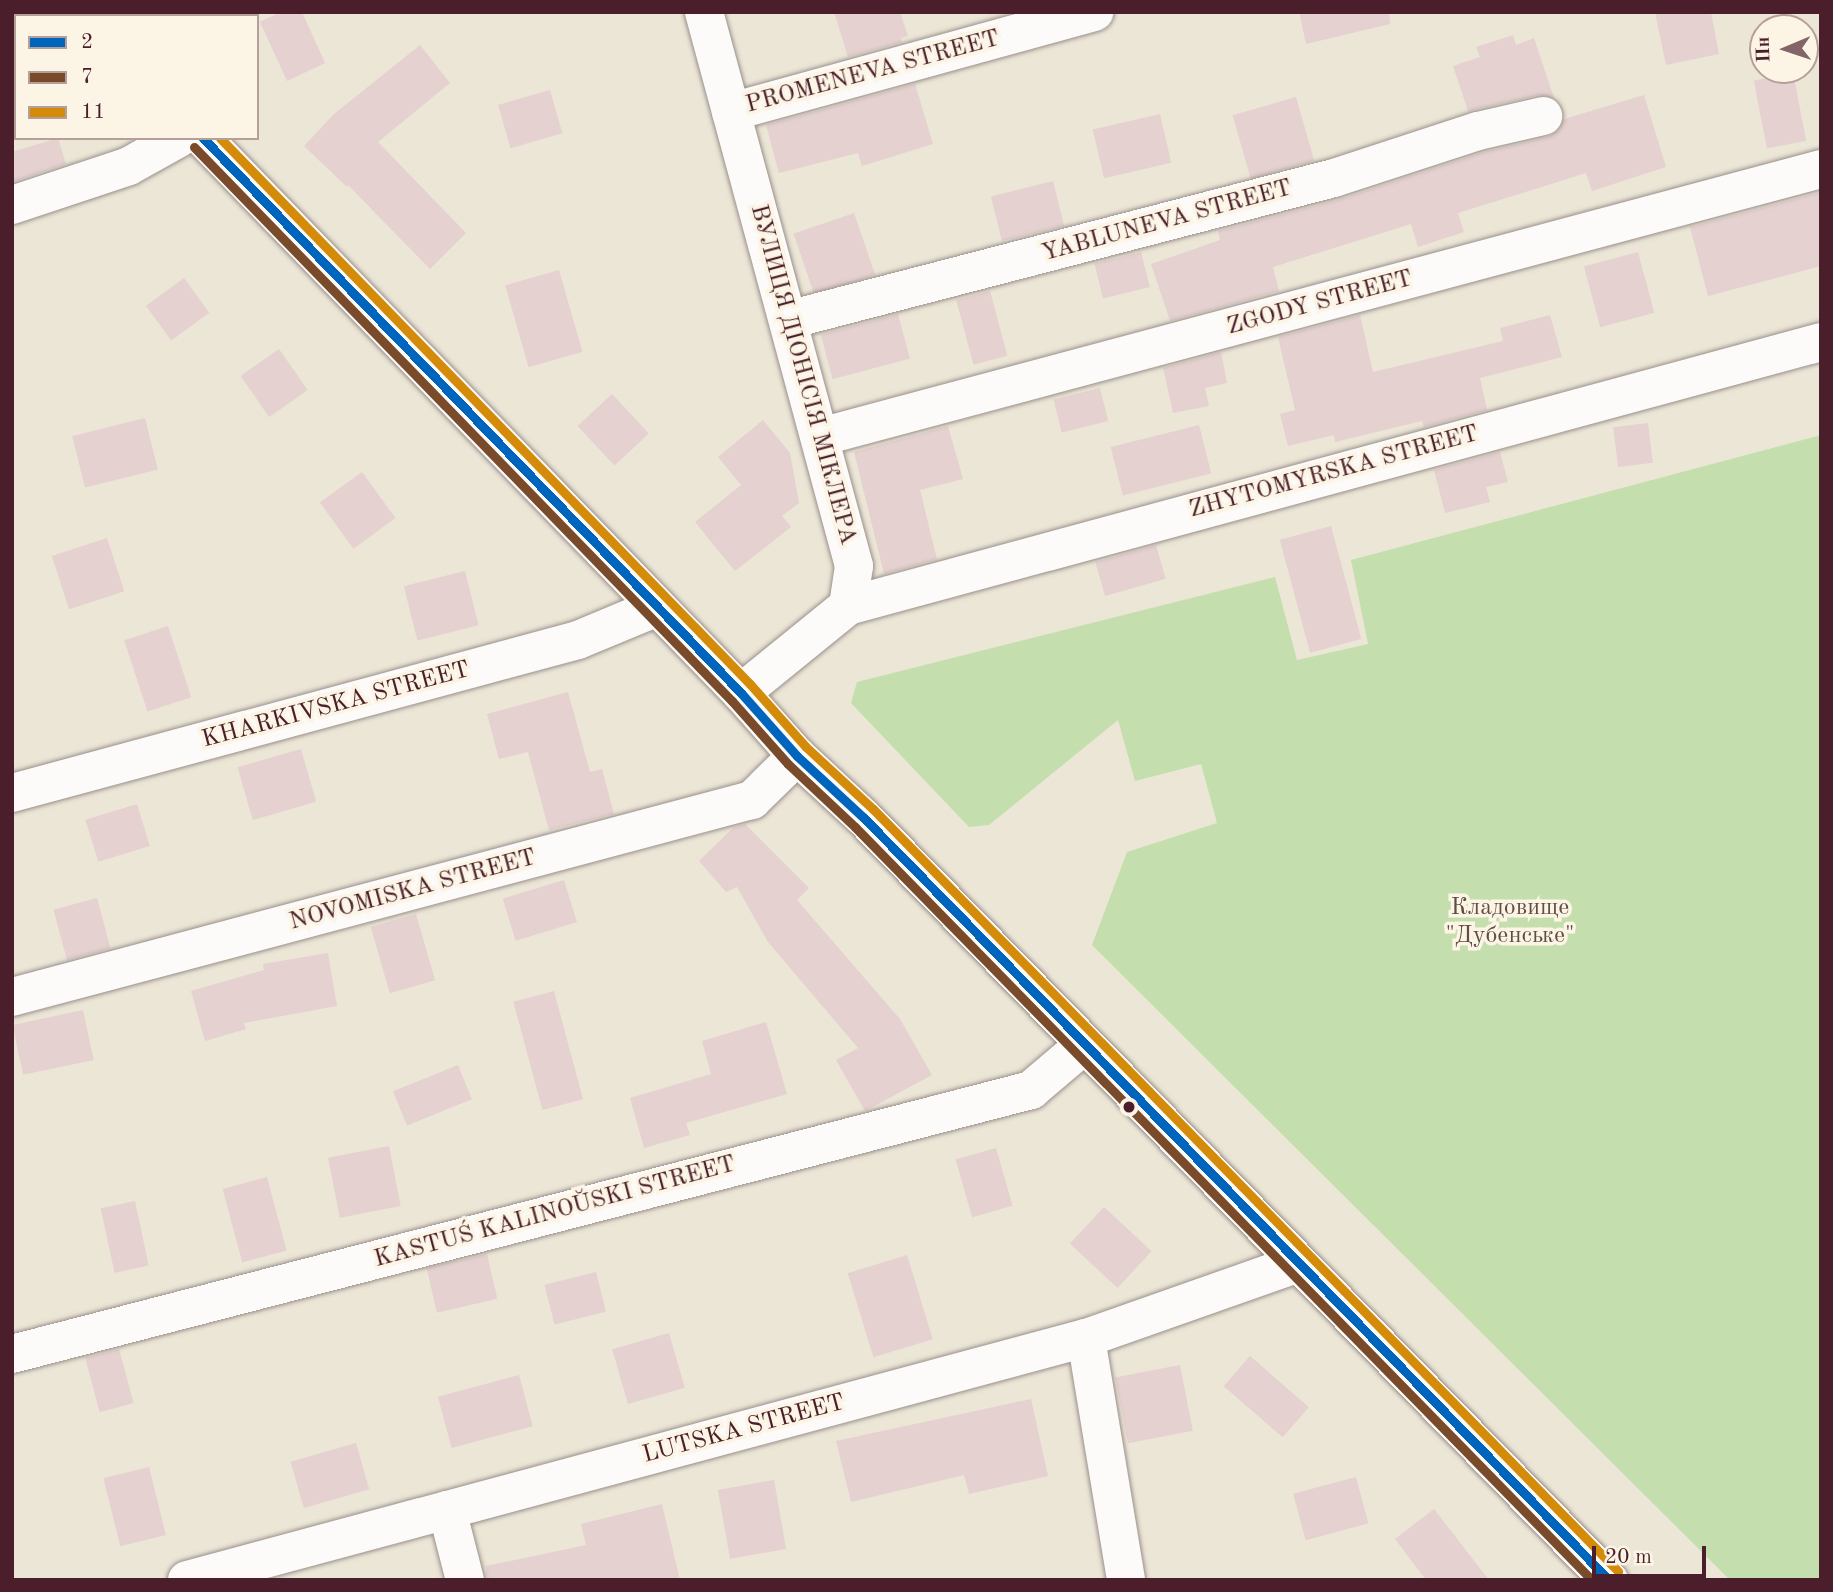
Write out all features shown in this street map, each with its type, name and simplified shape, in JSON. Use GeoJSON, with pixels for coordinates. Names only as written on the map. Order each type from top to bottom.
{"type":"FeatureCollection","features":[{"type":"Feature","properties":{"kind":"street","name":"ВУЛИЦЯ ДІОНІСІЯ МІКЛЕРА"},"geometry":{"type":"LineString","coordinates":[[704,12],[854,566],[848,606]]}},
{"type":"Feature","properties":{"kind":"street","name":"PROMENEVA STREET"},"geometry":{"type":"LineString","coordinates":[[731,112],[1095,12]]}},
{"type":"Feature","properties":{"kind":"street","name":"YABLUNEVA STREET"},"geometry":{"type":"LineString","coordinates":[[788,320],[1334,178],[1478,131],[1543,116]]}},
{"type":"Feature","properties":{"kind":"street"},"geometry":{"type":"LineString","coordinates":[[12,205],[129,166],[175,140]]}},
{"type":"Feature","properties":{"kind":"street"},"geometry":{"type":"LineString","coordinates":[[205,140],[655,608],[741,693],[797,756],[864,818],[1296,1264],[1609,1580]]}},
{"type":"Feature","properties":{"kind":"street","name":"ZGODY STREET"},"geometry":{"type":"LineString","coordinates":[[820,437],[1821,169]]}},
{"type":"Feature","properties":{"kind":"street","name":"ZHYTOMYRSKA STREET"},"geometry":{"type":"LineString","coordinates":[[848,606],[1821,342]]}},
{"type":"Feature","properties":{"kind":"street"},"geometry":{"type":"LineString","coordinates":[[741,693],[848,606]]}},
{"type":"Feature","properties":{"kind":"street","name":"KHARKIVSKA STREET"},"geometry":{"type":"LineString","coordinates":[[12,793],[578,640],[655,608]]}},
{"type":"Feature","properties":{"kind":"street","name":"NOVOMISKA STREET"},"geometry":{"type":"LineString","coordinates":[[12,997],[752,800],[797,756]]}},
{"type":"Feature","properties":{"kind":"street","name":"KASTUŚ KALINOŬSKI STREET"},"geometry":{"type":"LineString","coordinates":[[12,1354],[1031,1090],[1084,1045]]}},
{"type":"Feature","properties":{"kind":"street","name":"LUTSKA STREET"},"geometry":{"type":"LineString","coordinates":[[187,1580],[1086,1338],[1296,1264]]}},
{"type":"Feature","properties":{"kind":"street"},"geometry":{"type":"LineString","coordinates":[[1086,1338],[1126,1580]]}},
{"type":"Feature","properties":{"kind":"street"},"geometry":{"type":"LineString","coordinates":[[447,1510],[465,1580]]}},
{"type":"Feature","properties":{"kind":"green space","name":"Кладовище \"Дубенське\""},"geometry":{"type":"Polygon","coordinates":[[[1821,435],[1821,1580],[1730,1580],[1092,945],[1127,852],[1217,823],[1201,764],[1135,781],[1118,720],[989,825],[969,827],[851,703],[857,682],[1275,577],[1297,660],[1368,644],[1351,560],[1821,435]]]}},
{"type":"Feature","properties":{"kind":"building"},"geometry":{"type":"Polygon","coordinates":[[[281,12],[302,12],[325,63],[287,81],[260,22],[281,12]]]}},
{"type":"Feature","properties":{"kind":"building"},"geometry":{"type":"Polygon","coordinates":[[[834,12],[900,12],[908,36],[901,38],[902,42],[848,57],[834,12]]]}},
{"type":"Feature","properties":{"kind":"building"},"geometry":{"type":"Polygon","coordinates":[[[1299,12],[1389,12],[1390,24],[1306,44],[1299,12]]]}},
{"type":"Feature","properties":{"kind":"building"},"geometry":{"type":"Polygon","coordinates":[[[1655,12],[1711,12],[1719,54],[1666,65],[1655,12]]]}},
{"type":"Feature","properties":{"kind":"building"},"geometry":{"type":"Polygon","coordinates":[[[1513,35],[1516,45],[1534,38],[1554,98],[1538,95],[1468,111],[1453,66],[1480,57],[1476,47],[1513,35]]]}},
{"type":"Feature","properties":{"kind":"building"},"geometry":{"type":"Polygon","coordinates":[[[420,45],[450,83],[378,142],[466,233],[430,269],[348,185],[347,187],[304,146],[334,114],[420,45]]]}},
{"type":"Feature","properties":{"kind":"building"},"geometry":{"type":"Polygon","coordinates":[[[915,84],[933,144],[862,166],[858,153],[779,173],[766,125],[915,84]]]}},
{"type":"Feature","properties":{"kind":"building"},"geometry":{"type":"Polygon","coordinates":[[[1754,84],[1795,84],[1806,141],[1767,148],[1754,84]]]}},
{"type":"Feature","properties":{"kind":"building"},"geometry":{"type":"Polygon","coordinates":[[[550,90],[562,133],[510,148],[498,105],[550,90]]]}},
{"type":"Feature","properties":{"kind":"building"},"geometry":{"type":"Polygon","coordinates":[[[1644,95],[1666,167],[1592,191],[1586,173],[1458,213],[1464,232],[1418,247],[1411,224],[1273,267],[1279,291],[1170,321],[1151,264],[1220,240],[1218,231],[1341,199],[1484,152],[1548,137],[1558,131],[1564,119],[1644,95]]]}},
{"type":"Feature","properties":{"kind":"building"},"geometry":{"type":"Polygon","coordinates":[[[1296,97],[1314,160],[1251,179],[1233,115],[1296,97]]]}},
{"type":"Feature","properties":{"kind":"building"},"geometry":{"type":"Polygon","coordinates":[[[1160,114],[1171,163],[1104,178],[1093,130],[1160,114]]]}},
{"type":"Feature","properties":{"kind":"building"},"geometry":{"type":"Polygon","coordinates":[[[59,140],[66,164],[12,182],[12,152],[59,140]]]}},
{"type":"Feature","properties":{"kind":"building"},"geometry":{"type":"Polygon","coordinates":[[[1053,181],[1064,226],[1002,241],[991,196],[1053,181]]]}},
{"type":"Feature","properties":{"kind":"building"},"geometry":{"type":"Polygon","coordinates":[[[1821,192],[1821,266],[1708,296],[1690,227],[1821,192]]]}},
{"type":"Feature","properties":{"kind":"building"},"geometry":{"type":"Polygon","coordinates":[[[854,213],[875,274],[815,295],[793,234],[854,213]]]}},
{"type":"Feature","properties":{"kind":"building"},"geometry":{"type":"Polygon","coordinates":[[[1141,252],[1150,287],[1103,299],[1094,264],[1141,252]]]}},
{"type":"Feature","properties":{"kind":"building"},"geometry":{"type":"Polygon","coordinates":[[[1638,252],[1654,313],[1600,327],[1584,266],[1638,252]]]}},
{"type":"Feature","properties":{"kind":"building"},"geometry":{"type":"Polygon","coordinates":[[[559,270],[582,352],[529,367],[505,285],[559,270]]]}},
{"type":"Feature","properties":{"kind":"building"},"geometry":{"type":"Polygon","coordinates":[[[184,278],[209,313],[171,340],[146,306],[184,278]]]}},
{"type":"Feature","properties":{"kind":"building"},"geometry":{"type":"Polygon","coordinates":[[[990,291],[1007,356],[974,365],[956,300],[990,291]]]}},
{"type":"Feature","properties":{"kind":"building"},"geometry":{"type":"Polygon","coordinates":[[[898,314],[910,358],[833,379],[821,335],[898,314]]]}},
{"type":"Feature","properties":{"kind":"building"},"geometry":{"type":"Polygon","coordinates":[[[1360,315],[1373,372],[1503,341],[1500,328],[1550,315],[1562,357],[1480,378],[1487,410],[1424,427],[1422,421],[1335,442],[1334,435],[1288,446],[1280,414],[1295,410],[1278,337],[1360,315]]]}},
{"type":"Feature","properties":{"kind":"building"},"geometry":{"type":"Polygon","coordinates":[[[279,349],[308,390],[269,417],[240,376],[279,349]]]}},
{"type":"Feature","properties":{"kind":"building"},"geometry":{"type":"Polygon","coordinates":[[[1221,352],[1227,383],[1205,388],[1209,406],[1173,413],[1163,368],[1221,352]]]}},
{"type":"Feature","properties":{"kind":"building"},"geometry":{"type":"Polygon","coordinates":[[[1100,388],[1108,421],[1062,433],[1053,400],[1100,388]]]}},
{"type":"Feature","properties":{"kind":"building"},"geometry":{"type":"Polygon","coordinates":[[[612,394],[649,433],[614,466],[578,426],[612,394]]]}},
{"type":"Feature","properties":{"kind":"building"},"geometry":{"type":"Polygon","coordinates":[[[145,418],[158,469],[85,488],[72,436],[145,418]]]}},
{"type":"Feature","properties":{"kind":"building"},"geometry":{"type":"Polygon","coordinates":[[[763,420],[790,453],[799,503],[782,516],[791,527],[735,571],[695,522],[741,485],[718,457],[763,420]]]}},
{"type":"Feature","properties":{"kind":"building"},"geometry":{"type":"Polygon","coordinates":[[[1648,423],[1653,463],[1618,467],[1613,427],[1648,423]]]}},
{"type":"Feature","properties":{"kind":"building"},"geometry":{"type":"Polygon","coordinates":[[[1199,425],[1211,474],[1123,496],[1111,447],[1199,425]]]}},
{"type":"Feature","properties":{"kind":"building"},"geometry":{"type":"Polygon","coordinates":[[[948,426],[963,479],[920,490],[937,559],[884,574],[854,452],[948,426]]]}},
{"type":"Feature","properties":{"kind":"building"},"geometry":{"type":"Polygon","coordinates":[[[1500,452],[1508,482],[1486,487],[1490,502],[1445,513],[1434,470],[1500,452]]]}},
{"type":"Feature","properties":{"kind":"building"},"geometry":{"type":"Polygon","coordinates":[[[362,472],[396,518],[353,549],[320,503],[362,472]]]}},
{"type":"Feature","properties":{"kind":"building"},"geometry":{"type":"Polygon","coordinates":[[[1331,526],[1361,639],[1310,653],[1280,540],[1331,526]]]}},
{"type":"Feature","properties":{"kind":"building"},"geometry":{"type":"Polygon","coordinates":[[[107,538],[124,591],[69,609],[52,556],[107,538]]]}},
{"type":"Feature","properties":{"kind":"building"},"geometry":{"type":"Polygon","coordinates":[[[1156,545],[1166,579],[1105,596],[1095,562],[1156,545]]]}},
{"type":"Feature","properties":{"kind":"building"},"geometry":{"type":"Polygon","coordinates":[[[465,571],[479,625],[417,641],[404,586],[465,571]]]}},
{"type":"Feature","properties":{"kind":"building"},"geometry":{"type":"Polygon","coordinates":[[[168,626],[191,697],[147,712],[124,640],[168,626]]]}},
{"type":"Feature","properties":{"kind":"building"},"geometry":{"type":"Polygon","coordinates":[[[568,692],[590,772],[602,769],[614,814],[549,830],[528,752],[499,759],[487,714],[568,692]]]}},
{"type":"Feature","properties":{"kind":"building"},"geometry":{"type":"Polygon","coordinates":[[[301,749],[316,802],[253,820],[238,767],[301,749]]]}},
{"type":"Feature","properties":{"kind":"building"},"geometry":{"type":"Polygon","coordinates":[[[137,804],[150,846],[98,862],[85,820],[137,804]]]}},
{"type":"Feature","properties":{"kind":"building"},"geometry":{"type":"Polygon","coordinates":[[[745,824],[809,888],[797,900],[900,1019],[932,1075],[865,1111],[836,1060],[858,1048],[768,942],[737,887],[726,892],[699,861],[733,828],[745,824]]]}},
{"type":"Feature","properties":{"kind":"building"},"geometry":{"type":"Polygon","coordinates":[[[564,880],[577,922],[516,941],[503,899],[564,880]]]}},
{"type":"Feature","properties":{"kind":"building"},"geometry":{"type":"Polygon","coordinates":[[[97,898],[110,948],[67,960],[54,910],[97,898]]]}},
{"type":"Feature","properties":{"kind":"building"},"geometry":{"type":"Polygon","coordinates":[[[416,914],[435,980],[390,993],[371,927],[416,914]]]}},
{"type":"Feature","properties":{"kind":"building"},"geometry":{"type":"Polygon","coordinates":[[[328,953],[337,1006],[244,1023],[246,1029],[205,1041],[191,991],[264,970],[263,964],[328,953]]]}},
{"type":"Feature","properties":{"kind":"building"},"geometry":{"type":"Polygon","coordinates":[[[554,991],[583,1099],[542,1110],[513,1002],[554,991]]]}},
{"type":"Feature","properties":{"kind":"building"},"geometry":{"type":"Polygon","coordinates":[[[83,1010],[94,1060],[23,1075],[13,1025],[83,1010]]]}},
{"type":"Feature","properties":{"kind":"building"},"geometry":{"type":"Polygon","coordinates":[[[766,1022],[787,1094],[686,1123],[690,1135],[644,1148],[630,1098],[711,1074],[702,1041],[766,1022]]]}},
{"type":"Feature","properties":{"kind":"building"},"geometry":{"type":"Polygon","coordinates":[[[458,1065],[472,1099],[407,1126],[393,1091],[458,1065]]]}},
{"type":"Feature","properties":{"kind":"building"},"geometry":{"type":"Polygon","coordinates":[[[389,1146],[401,1206],[340,1218],[328,1158],[389,1146]]]}},
{"type":"Feature","properties":{"kind":"building"},"geometry":{"type":"Polygon","coordinates":[[[996,1148],[1013,1206],[972,1217],[956,1160],[996,1148]]]}},
{"type":"Feature","properties":{"kind":"building"},"geometry":{"type":"Polygon","coordinates":[[[267,1177],[287,1250],[242,1262],[223,1189],[267,1177]]]}},
{"type":"Feature","properties":{"kind":"building"},"geometry":{"type":"Polygon","coordinates":[[[135,1201],[149,1266],[114,1273],[101,1208],[135,1201]]]}},
{"type":"Feature","properties":{"kind":"building"},"geometry":{"type":"Polygon","coordinates":[[[1104,1207],[1152,1251],[1117,1288],[1070,1244],[1104,1207]]]}},
{"type":"Feature","properties":{"kind":"building"},"geometry":{"type":"Polygon","coordinates":[[[487,1254],[497,1299],[437,1313],[427,1268],[487,1254]]]}},
{"type":"Feature","properties":{"kind":"building"},"geometry":{"type":"Polygon","coordinates":[[[907,1255],[933,1339],[873,1357],[848,1273],[907,1255]]]}},
{"type":"Feature","properties":{"kind":"building"},"geometry":{"type":"Polygon","coordinates":[[[596,1272],[606,1312],[554,1325],[545,1285],[596,1272]]]}},
{"type":"Feature","properties":{"kind":"building"},"geometry":{"type":"Polygon","coordinates":[[[669,1333],[685,1388],[628,1404],[612,1349],[669,1333]]]}},
{"type":"Feature","properties":{"kind":"building"},"geometry":{"type":"Polygon","coordinates":[[[119,1349],[133,1403],[100,1412],[85,1358],[119,1349]]]}},
{"type":"Feature","properties":{"kind":"building"},"geometry":{"type":"Polygon","coordinates":[[[1250,1356],[1309,1407],[1283,1437],[1224,1386],[1250,1356]]]}},
{"type":"Feature","properties":{"kind":"building"},"geometry":{"type":"Polygon","coordinates":[[[1180,1365],[1193,1431],[1128,1443],[1115,1378],[1180,1365]]]}},
{"type":"Feature","properties":{"kind":"building"},"geometry":{"type":"Polygon","coordinates":[[[519,1375],[533,1426],[452,1448],[438,1397],[519,1375]]]}},
{"type":"Feature","properties":{"kind":"building"},"geometry":{"type":"Polygon","coordinates":[[[1031,1399],[1048,1476],[969,1494],[964,1475],[851,1502],[836,1441],[1031,1399]]]}},
{"type":"Feature","properties":{"kind":"building"},"geometry":{"type":"Polygon","coordinates":[[[356,1443],[369,1489],[304,1508],[291,1462],[356,1443]]]}},
{"type":"Feature","properties":{"kind":"building"},"geometry":{"type":"Polygon","coordinates":[[[149,1467],[166,1535],[120,1546],[103,1478],[149,1467]]]}},
{"type":"Feature","properties":{"kind":"building"},"geometry":{"type":"Polygon","coordinates":[[[1356,1477],[1368,1523],[1306,1540],[1293,1494],[1356,1477]]]}},
{"type":"Feature","properties":{"kind":"building"},"geometry":{"type":"Polygon","coordinates":[[[774,1480],[786,1549],[730,1559],[718,1490],[774,1480]]]}},
{"type":"Feature","properties":{"kind":"building"},"geometry":{"type":"Polygon","coordinates":[[[662,1504],[680,1580],[487,1580],[486,1566],[586,1545],[581,1524],[662,1504]]]}},
{"type":"Feature","properties":{"kind":"building"},"geometry":{"type":"Polygon","coordinates":[[[1434,1509],[1489,1580],[1426,1580],[1395,1539],[1434,1509]]]}},
{"type":"Feature","properties":{"kind":"transit line","name":"2"},"geometry":{"type":"LineString","coordinates":[[205,140],[741,693],[797,756],[864,818],[1609,1580]]}},
{"type":"Feature","properties":{"kind":"transit line","name":"11"},"geometry":{"type":"LineString","coordinates":[[222,140],[750,684],[806,747],[873,809],[1618,1571]]}},
{"type":"Feature","properties":{"kind":"transit line","name":"7"},"geometry":{"type":"LineString","coordinates":[[194,147],[732,701],[788,764],[855,827],[1592,1580]]}}]}
